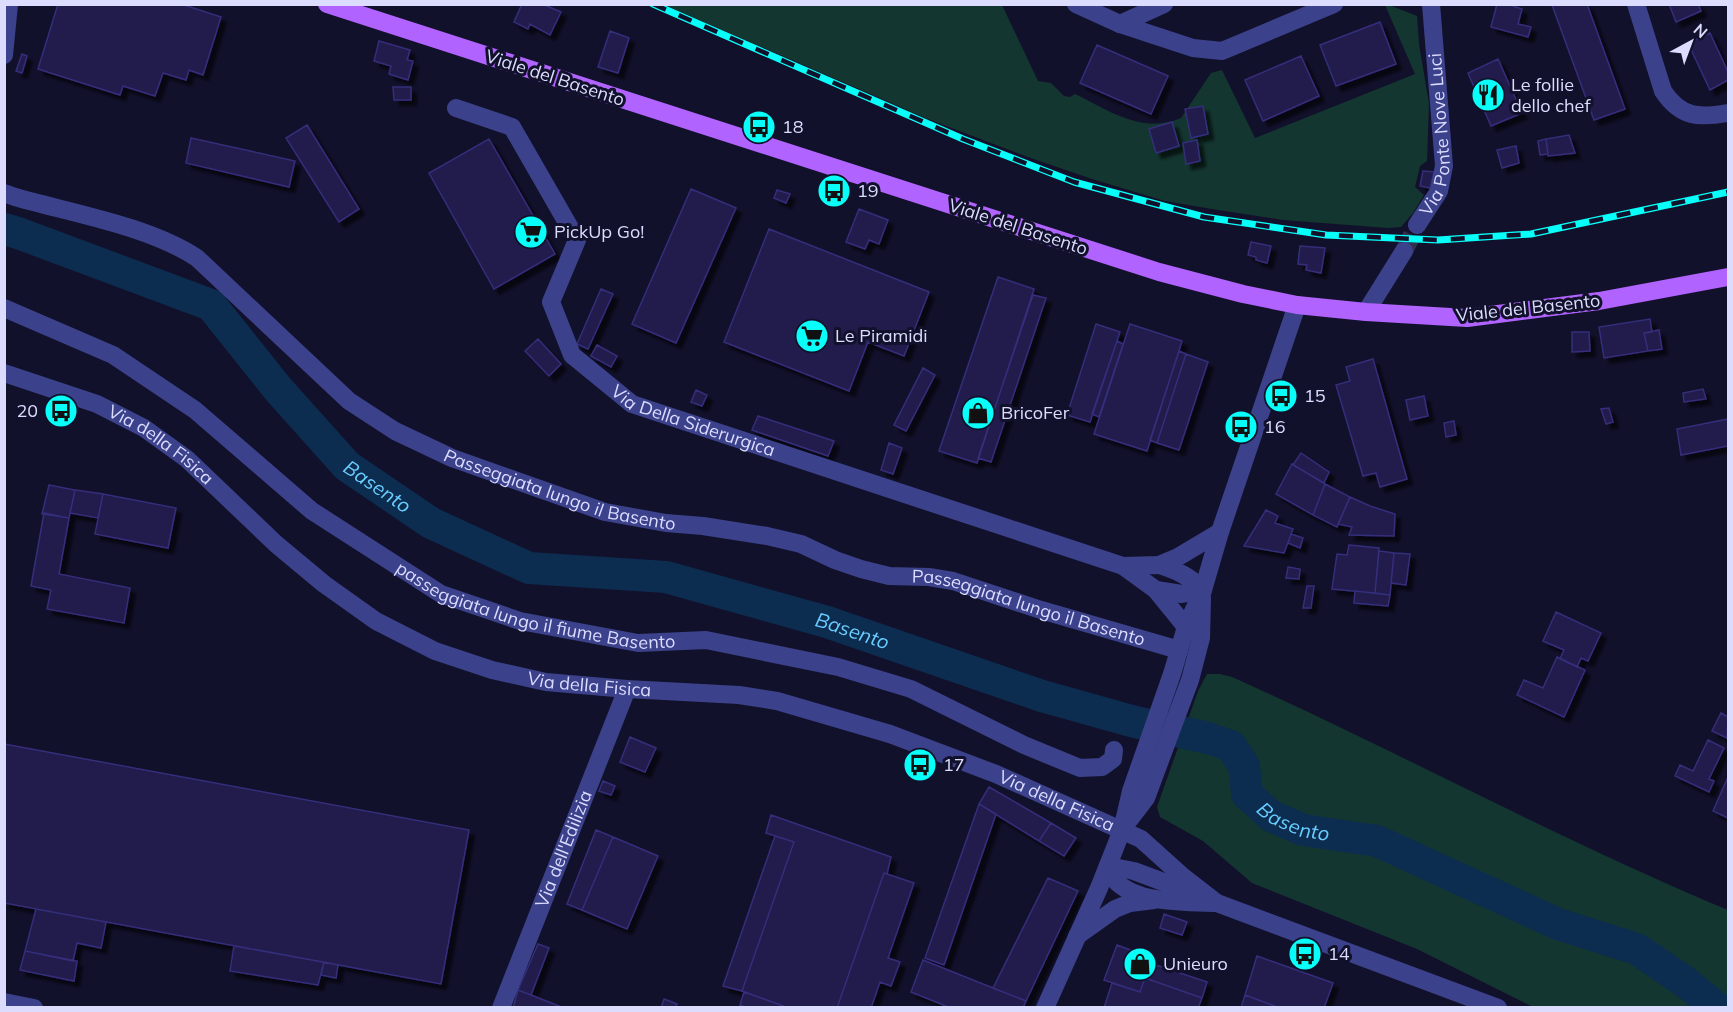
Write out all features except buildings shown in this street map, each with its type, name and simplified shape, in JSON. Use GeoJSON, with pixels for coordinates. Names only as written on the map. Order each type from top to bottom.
{"type":"FeatureCollection","features":[{"type":"Feature","properties":{"kind":"main road","name":"Viale del Basento"},"geometry":{"type":"LineString","coordinates":[[327,4],[1159,272],[1297,305],[1467,318],[1599,301],[1728,277]]}},
{"type":"Feature","properties":{"kind":"street"},"geometry":{"type":"LineString","coordinates":[[4,55],[9,4]]}},
{"type":"Feature","properties":{"kind":"street"},"geometry":{"type":"LineString","coordinates":[[1076,4],[1120,24],[1192,48],[1222,51],[1335,4]]}},
{"type":"Feature","properties":{"kind":"street"},"geometry":{"type":"LineString","coordinates":[[1120,24],[1164,4]]}},
{"type":"Feature","properties":{"kind":"street","name":"Via Ponte Nove Luci"},"geometry":{"type":"LineString","coordinates":[[1417,225],[1439,191],[1444,166],[1431,4]]}},
{"type":"Feature","properties":{"kind":"street"},"geometry":{"type":"LineString","coordinates":[[1636,4],[1664,91],[1669,99],[1676,107],[1693,115],[1728,112]]}},
{"type":"Feature","properties":{"kind":"street","name":"Via Della Siderurgica"},"geometry":{"type":"LineString","coordinates":[[456,108],[512,127],[577,240],[551,302],[572,355],[632,404],[1123,566],[1156,590],[1186,627]]}},
{"type":"Feature","properties":{"kind":"street","name":"Passeggiata lungo il Basento"},"geometry":{"type":"LineString","coordinates":[[4,193],[124,227],[183,248],[197,258],[349,401],[395,431],[452,458],[605,512],[790,541],[861,569],[889,576],[928,577],[953,581],[1053,614],[1179,650]]}},
{"type":"Feature","properties":{"kind":"street"},"geometry":{"type":"LineString","coordinates":[[1366,312],[1404,251]]}},
{"type":"Feature","properties":{"kind":"street"},"geometry":{"type":"LineString","coordinates":[[1139,794],[1186,627],[1203,590],[1220,532],[1297,305]]}},
{"type":"Feature","properties":{"kind":"street","name":"passeggiata lungo il fiume Basento"},"geometry":{"type":"LineString","coordinates":[[4,309],[113,355],[195,410],[312,512],[441,594],[520,621],[627,641],[638,643],[706,640],[838,667],[911,689],[1024,745],[1080,768],[1102,767],[1113,759],[1114,750]]}},
{"type":"Feature","properties":{"kind":"street","name":"Via della Fisica"},"geometry":{"type":"LineString","coordinates":[[4,373],[97,404],[144,428],[187,459],[276,544],[324,584],[376,621],[405,637],[465,662],[519,677],[574,686],[739,695],[777,701],[831,716],[943,753],[996,774],[1141,839],[1217,903]]}},
{"type":"Feature","properties":{"kind":"street","name":"Via Della Siderurgica"},"geometry":{"type":"LineString","coordinates":[[1159,565],[1178,557],[1220,532]]}},
{"type":"Feature","properties":{"kind":"street","name":"Via Della Siderurgica"},"geometry":{"type":"LineString","coordinates":[[1123,566],[1159,565],[1182,572],[1203,590]]}},
{"type":"Feature","properties":{"kind":"street","name":"Via Della Siderurgica"},"geometry":{"type":"LineString","coordinates":[[1156,590],[1182,594],[1203,590]]}},
{"type":"Feature","properties":{"kind":"street"},"geometry":{"type":"LineString","coordinates":[[1045,1008],[1190,680],[1201,638],[1203,590]]}},
{"type":"Feature","properties":{"kind":"street","name":"Via dell'Edilizia"},"geometry":{"type":"LineString","coordinates":[[501,1008],[627,689]]}},
{"type":"Feature","properties":{"kind":"street"},"geometry":{"type":"LineString","coordinates":[[1108,866],[1134,871],[1217,903]]}},
{"type":"Feature","properties":{"kind":"street","name":"Via della Fisica"},"geometry":{"type":"LineString","coordinates":[[1108,866],[1114,879],[1125,887],[1155,900],[1217,903],[1481,999],[1498,1008]]}},
{"type":"Feature","properties":{"kind":"street"},"geometry":{"type":"LineString","coordinates":[[1077,936],[1115,909],[1130,903],[1155,900]]}},
{"type":"Feature","properties":{"kind":"street"},"geometry":{"type":"LineString","coordinates":[[4,1002],[34,1008]]}},
{"type":"Feature","properties":{"kind":"green space"},"geometry":{"type":"Polygon","coordinates":[[[665,5],[1002,5],[1038,81],[1051,83],[1064,96],[1070,97],[1075,94],[1113,113],[1139,122],[1167,123],[1181,118],[1211,73],[1222,70],[1255,138],[1415,74],[1385,5],[1389,5],[1417,16],[1419,44],[1429,104],[1427,161],[1420,166],[1415,187],[1424,195],[1401,227],[1388,228],[1283,220],[1165,201],[1025,156],[928,119],[665,5]]]}},
{"type":"Feature","properties":{"kind":"green space"},"geometry":{"type":"Polygon","coordinates":[[[1207,674],[1232,677],[1603,855],[1728,910],[1728,1007],[1533,1007],[1417,949],[1252,883],[1203,841],[1160,817],[1157,807],[1198,691],[1207,674]]]}},
{"type":"Feature","properties":{"kind":"waterway","name":"Basento"},"geometry":{"type":"LineString","coordinates":[[4,229],[211,305],[278,389],[347,466],[431,523],[529,568],[666,577],[827,622],[1042,696],[1135,722],[1208,738],[1231,746],[1244,766],[1247,794],[1271,816],[1303,830],[1377,841],[1558,924],[1637,949],[1688,984],[1717,1008]]}},
{"type":"Feature","properties":{"kind":"tunnel"},"geometry":{"type":"LineString","coordinates":[[1404,251],[1417,225]]}},
{"type":"Feature","properties":{"kind":"railway"},"geometry":{"type":"LineString","coordinates":[[653,4],[963,139],[1074,182],[1204,217],[1326,235],[1438,240],[1531,234],[1728,192]]}},
{"type":"Feature","properties":{"kind":"place","name":"Le follie dello chef"},"geometry":{"type":"Point","coordinates":[1488,95]}},
{"type":"Feature","properties":{"kind":"place","name":"18"},"geometry":{"type":"Point","coordinates":[759,127]}},
{"type":"Feature","properties":{"kind":"place","name":"19"},"geometry":{"type":"Point","coordinates":[834,191]}},
{"type":"Feature","properties":{"kind":"place","name":"PickUp Go!"},"geometry":{"type":"Point","coordinates":[531,232]}},
{"type":"Feature","properties":{"kind":"place","name":"Le Piramidi"},"geometry":{"type":"Point","coordinates":[812,336]}},
{"type":"Feature","properties":{"kind":"place","name":"15"},"geometry":{"type":"Point","coordinates":[1281,396]}},
{"type":"Feature","properties":{"kind":"place","name":"20"},"geometry":{"type":"Point","coordinates":[61,411]}},
{"type":"Feature","properties":{"kind":"place","name":"BricoFer"},"geometry":{"type":"Point","coordinates":[978,413]}},
{"type":"Feature","properties":{"kind":"place","name":"16"},"geometry":{"type":"Point","coordinates":[1241,427]}},
{"type":"Feature","properties":{"kind":"place","name":"17"},"geometry":{"type":"Point","coordinates":[920,765]}},
{"type":"Feature","properties":{"kind":"place","name":"14"},"geometry":{"type":"Point","coordinates":[1305,954]}},
{"type":"Feature","properties":{"kind":"place","name":"Unieuro"},"geometry":{"type":"Point","coordinates":[1140,964]}}]}
